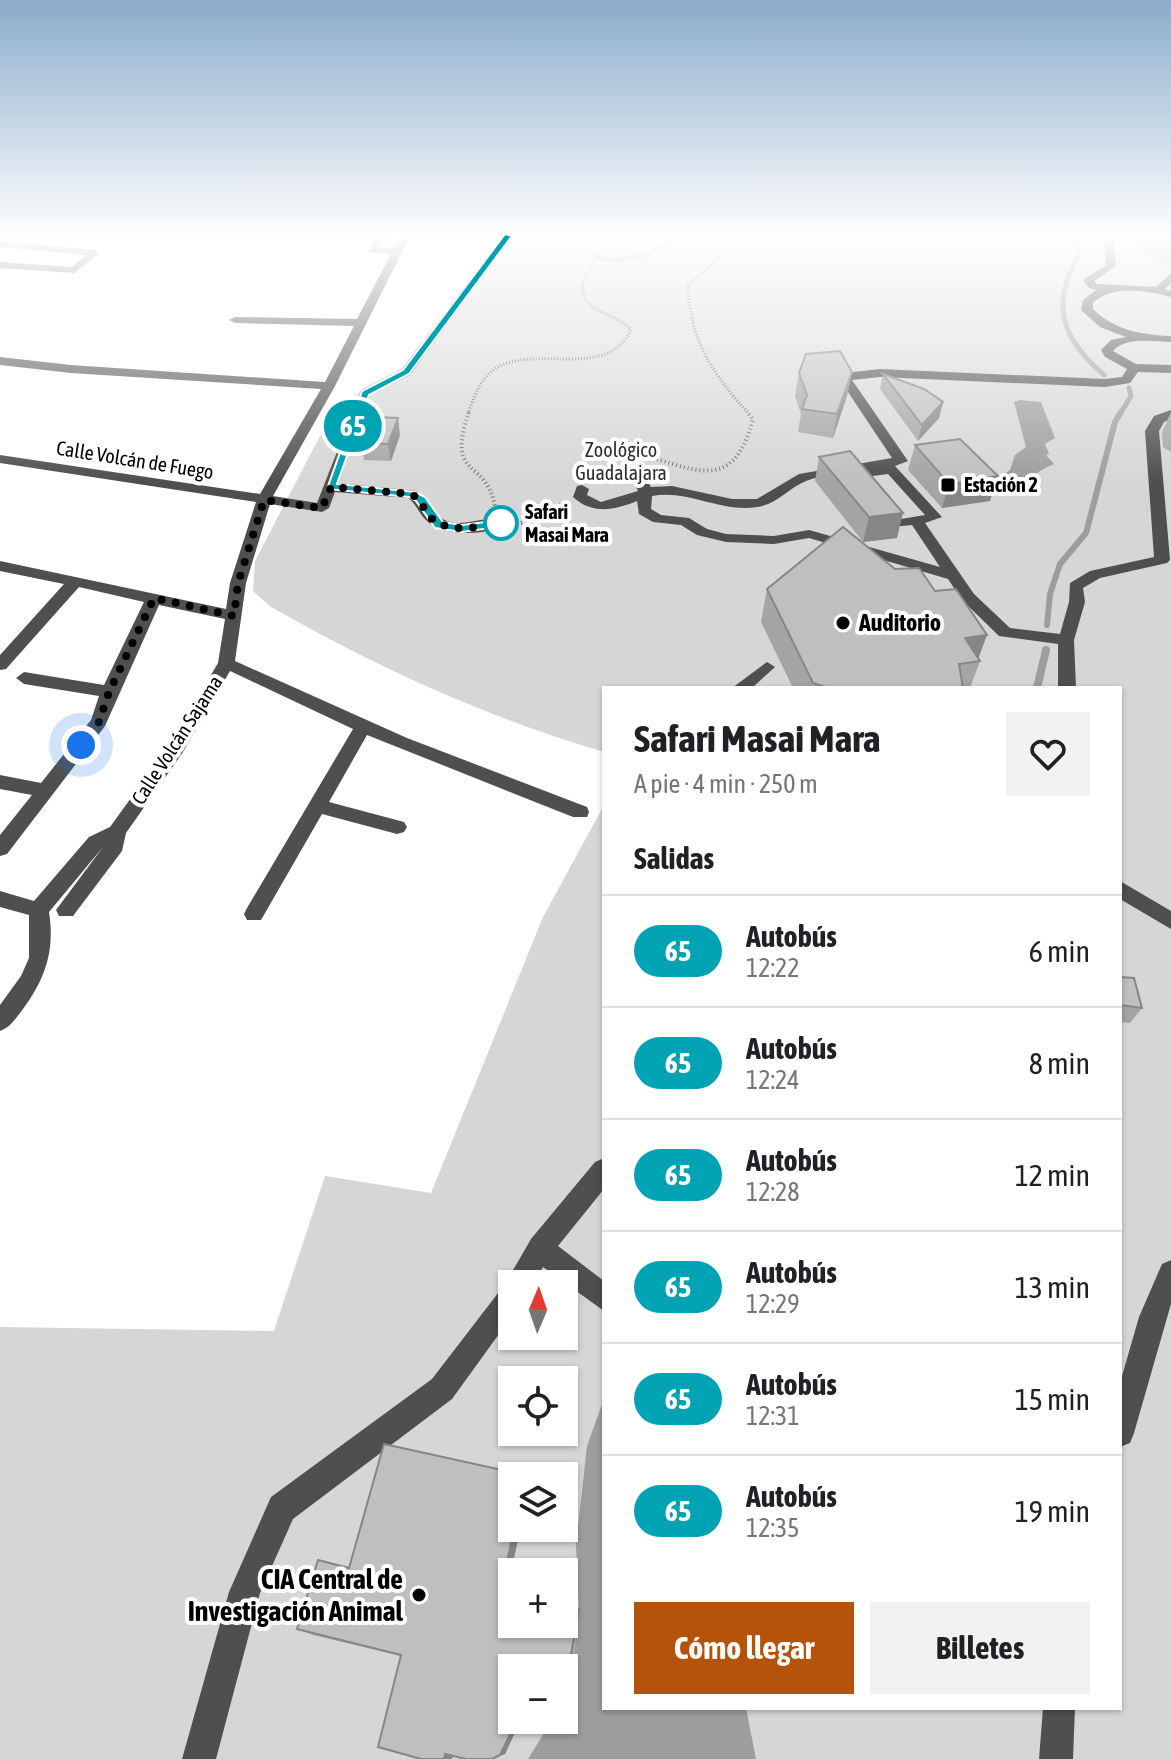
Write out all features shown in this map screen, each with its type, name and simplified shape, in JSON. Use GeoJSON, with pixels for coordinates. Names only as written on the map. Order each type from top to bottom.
{"type":"FeatureCollection","features":[{"type":"Feature","properties":{"kind":"street","name":"Calle Volcán Sajama"},"geometry":{"type":"LineString","coordinates":[[40,917],[96,842],[117,832],[177,748],[226,663],[238,583],[264,500],[363,318]]}},
{"type":"Feature","properties":{"kind":"street"},"geometry":{"type":"LineString","coordinates":[[446,318],[406,372],[365,393],[331,487],[411,494],[421,499],[427,513],[439,525],[462,528],[501,523]]}},
{"type":"Feature","properties":{"kind":"street"},"geometry":{"type":"LineString","coordinates":[[1097,318],[1106,326],[1171,349]]}},
{"type":"Feature","properties":{"kind":"street"},"geometry":{"type":"LineString","coordinates":[[235,320],[361,323]]}},
{"type":"Feature","properties":{"kind":"street"},"geometry":{"type":"LineString","coordinates":[[1171,339],[1115,342],[1107,350],[1116,361],[1134,368],[1171,369]]}},
{"type":"Feature","properties":{"kind":"street"},"geometry":{"type":"LineString","coordinates":[[0,361],[71,369],[329,386]]}},
{"type":"Feature","properties":{"kind":"street"},"geometry":{"type":"LineString","coordinates":[[582,489],[580,497],[589,504],[608,507],[634,500],[645,492],[674,489],[716,500],[752,504],[782,496],[802,478],[871,469],[891,469],[935,517],[897,524],[856,475],[871,469],[901,461],[844,377],[880,373],[1105,383],[1126,380],[1134,368]]}},
{"type":"Feature","properties":{"kind":"street"},"geometry":{"type":"LineString","coordinates":[[1067,686],[1066,640],[1077,602],[1075,586],[1095,574],[1162,560],[1152,431],[1159,419],[1171,414]]}},
{"type":"Feature","properties":{"kind":"street","name":"Calle Volcán de Fuego"},"geometry":{"type":"LineString","coordinates":[[0,459],[322,508],[331,487]]}},
{"type":"Feature","properties":{"kind":"street"},"geometry":{"type":"LineString","coordinates":[[597,472],[604,468],[620,470],[641,481],[645,492],[644,511],[658,519],[684,521],[702,532],[755,540],[809,534],[952,575]]}},
{"type":"Feature","properties":{"kind":"street"},"geometry":{"type":"LineString","coordinates":[[916,520],[968,597],[1005,632],[1066,640]]}},
{"type":"Feature","properties":{"kind":"street"},"geometry":{"type":"LineString","coordinates":[[0,566],[234,616]]}},
{"type":"Feature","properties":{"kind":"street"},"geometry":{"type":"LineString","coordinates":[[0,665],[75,582]]}},
{"type":"Feature","properties":{"kind":"street"},"geometry":{"type":"LineString","coordinates":[[0,849],[99,722],[109,692],[154,598]]}},
{"type":"Feature","properties":{"kind":"street"},"geometry":{"type":"LineString","coordinates":[[226,663],[362,728],[487,780],[580,812]]}},
{"type":"Feature","properties":{"kind":"street"},"geometry":{"type":"LineString","coordinates":[[743,686],[767,667]]}},
{"type":"Feature","properties":{"kind":"street"},"geometry":{"type":"LineString","coordinates":[[24,678],[109,692]]}},
{"type":"Feature","properties":{"kind":"street"},"geometry":{"type":"LineString","coordinates":[[254,914],[362,728]]}},
{"type":"Feature","properties":{"kind":"street"},"geometry":{"type":"LineString","coordinates":[[0,782],[45,791]]}},
{"type":"Feature","properties":{"kind":"street"},"geometry":{"type":"LineString","coordinates":[[317,806],[397,827]]}},
{"type":"Feature","properties":{"kind":"street"},"geometry":{"type":"LineString","coordinates":[[66,910],[115,846],[117,832]]}},
{"type":"Feature","properties":{"kind":"street"},"geometry":{"type":"LineString","coordinates":[[1125,896],[1171,921]]}},
{"type":"Feature","properties":{"kind":"street"},"geometry":{"type":"LineString","coordinates":[[0,899],[40,917],[44,945],[38,968],[0,1021]]}},
{"type":"Feature","properties":{"kind":"street"},"geometry":{"type":"LineString","coordinates":[[527,1270],[540,1248],[602,1172]]}},
{"type":"Feature","properties":{"kind":"street"},"geometry":{"type":"LineString","coordinates":[[540,1248],[602,1296]]}},
{"type":"Feature","properties":{"kind":"street"},"geometry":{"type":"LineString","coordinates":[[1122,1426],[1152,1317],[1171,1273]]}},
{"type":"Feature","properties":{"kind":"street"},"geometry":{"type":"LineString","coordinates":[[199,1759],[245,1592],[282,1508],[442,1389],[498,1313]]}},
{"type":"Feature","properties":{"kind":"street"},"geometry":{"type":"LineString","coordinates":[[1056,1759],[1059,1710]]}},
{"type":"Feature","properties":{"kind":"path"},"geometry":{"type":"LineString","coordinates":[[567,498],[545,517],[501,523],[492,489],[461,461],[458,451],[468,413],[485,380],[504,364],[579,359],[614,351],[625,345],[631,329],[616,318]]}},
{"type":"Feature","properties":{"kind":"path"},"geometry":{"type":"LineString","coordinates":[[620,452],[720,470],[737,464],[749,446],[753,419],[702,359],[689,318]]}},
{"type":"Feature","properties":{"kind":"green space","name":"Zoológico Guadalajara"},"geometry":{"type":"Polygon","coordinates":[[[442,318],[1171,318],[1171,1759],[0,1759],[0,1327],[274,1331],[325,1176],[431,1193],[543,917],[602,809],[602,1710],[1122,1710],[1122,686],[602,686],[602,751],[475,707],[311,629],[271,607],[253,591],[255,561],[336,405],[402,371],[442,318]]]}},
{"type":"Feature","properties":{"kind":"shaded area"},"geometry":{"type":"Polygon","coordinates":[[[1014,402],[1041,402],[1055,438],[1045,444],[1049,454],[1046,455],[1054,464],[1014,482],[1000,477],[1010,470],[1015,455],[1026,447],[1014,402]]]}},
{"type":"Feature","properties":{"kind":"shaded area"},"geometry":{"type":"Polygon","coordinates":[[[602,1405],[602,1710],[746,1710],[756,1759],[528,1759],[543,1734],[578,1734],[578,1654],[574,1654],[579,1616],[578,1527],[587,1446],[602,1405]]]}},
{"type":"Feature","properties":{"kind":"building"},"geometry":{"type":"Polygon","coordinates":[[[840,351],[852,372],[837,414],[802,409],[807,395],[799,373],[806,354],[840,351]]]}},
{"type":"Feature","properties":{"kind":"building"},"geometry":{"type":"Polygon","coordinates":[[[883,374],[924,389],[943,402],[922,425],[883,374]]]}},
{"type":"Feature","properties":{"kind":"building"},"geometry":{"type":"Polygon","coordinates":[[[373,417],[398,418],[388,444],[362,443],[373,417]]]}},
{"type":"Feature","properties":{"kind":"building"},"geometry":{"type":"Polygon","coordinates":[[[960,439],[998,476],[949,484],[915,445],[960,439]]]}},
{"type":"Feature","properties":{"kind":"building"},"geometry":{"type":"Polygon","coordinates":[[[850,451],[903,513],[869,517],[819,457],[850,451]]]}},
{"type":"Feature","properties":{"kind":"building","name":"Auditorio"},"geometry":{"type":"Polygon","coordinates":[[[843,527],[895,569],[919,568],[935,591],[956,589],[987,635],[965,638],[980,661],[959,664],[963,686],[822,686],[813,683],[767,589],[843,527]]]}},
{"type":"Feature","properties":{"kind":"building"},"geometry":{"type":"Polygon","coordinates":[[[1122,977],[1134,978],[1142,1008],[1122,1005],[1122,977]]]}},
{"type":"Feature","properties":{"kind":"building","name":"CIA Central de Investigación Animal"},"geometry":{"type":"Polygon","coordinates":[[[384,1444],[498,1469],[498,1542],[511,1542],[508,1558],[498,1558],[498,1638],[574,1638],[571,1654],[498,1654],[498,1734],[510,1734],[500,1755],[492,1759],[466,1759],[445,1754],[444,1759],[421,1759],[378,1747],[401,1655],[297,1629],[318,1560],[349,1568],[384,1444]]]}},
{"type":"Feature","properties":{"kind":"waterway"},"geometry":{"type":"LineString","coordinates":[[1064,318],[1078,347],[1104,375]]}},
{"type":"Feature","properties":{"kind":"waterway"},"geometry":{"type":"LineString","coordinates":[[1120,414],[1131,396],[1129,388]]}},
{"type":"Feature","properties":{"kind":"waterway"},"geometry":{"type":"LineString","coordinates":[[1047,625],[1050,594],[1060,564],[1086,533],[1115,422],[1121,412]]}},
{"type":"Feature","properties":{"kind":"waterway"},"geometry":{"type":"LineString","coordinates":[[1037,686],[1046,650]]}},
{"type":"Feature","properties":{"kind":"bus line","name":"65"},"geometry":{"type":"LineString","coordinates":[[446,318],[406,372],[365,393],[331,487],[411,494],[421,499],[427,513],[439,525],[462,528],[501,523]]}},
{"type":"Feature","properties":{"kind":"place","name":"Estación 2"},"geometry":{"type":"Point","coordinates":[948,485]}},
{"type":"Feature","properties":{"kind":"place","name":"Safari Masai Mara"},"geometry":{"type":"Point","coordinates":[501,523]}},
{"type":"Feature","properties":{"kind":"place","name":"Auditorio"},"geometry":{"type":"Point","coordinates":[843,623]}},
{"type":"Feature","properties":{"kind":"place","name":"CIA Central de Investigación Animal"},"geometry":{"type":"Point","coordinates":[419,1595]}},
{"type":"Feature","properties":{"kind":"route"},"geometry":{"type":"LineString","coordinates":[[81,745],[99,722],[109,692],[154,598],[234,616],[238,583],[264,500],[322,508],[331,487],[411,494],[421,499],[427,513],[439,525],[462,528],[501,523]]}}]}
